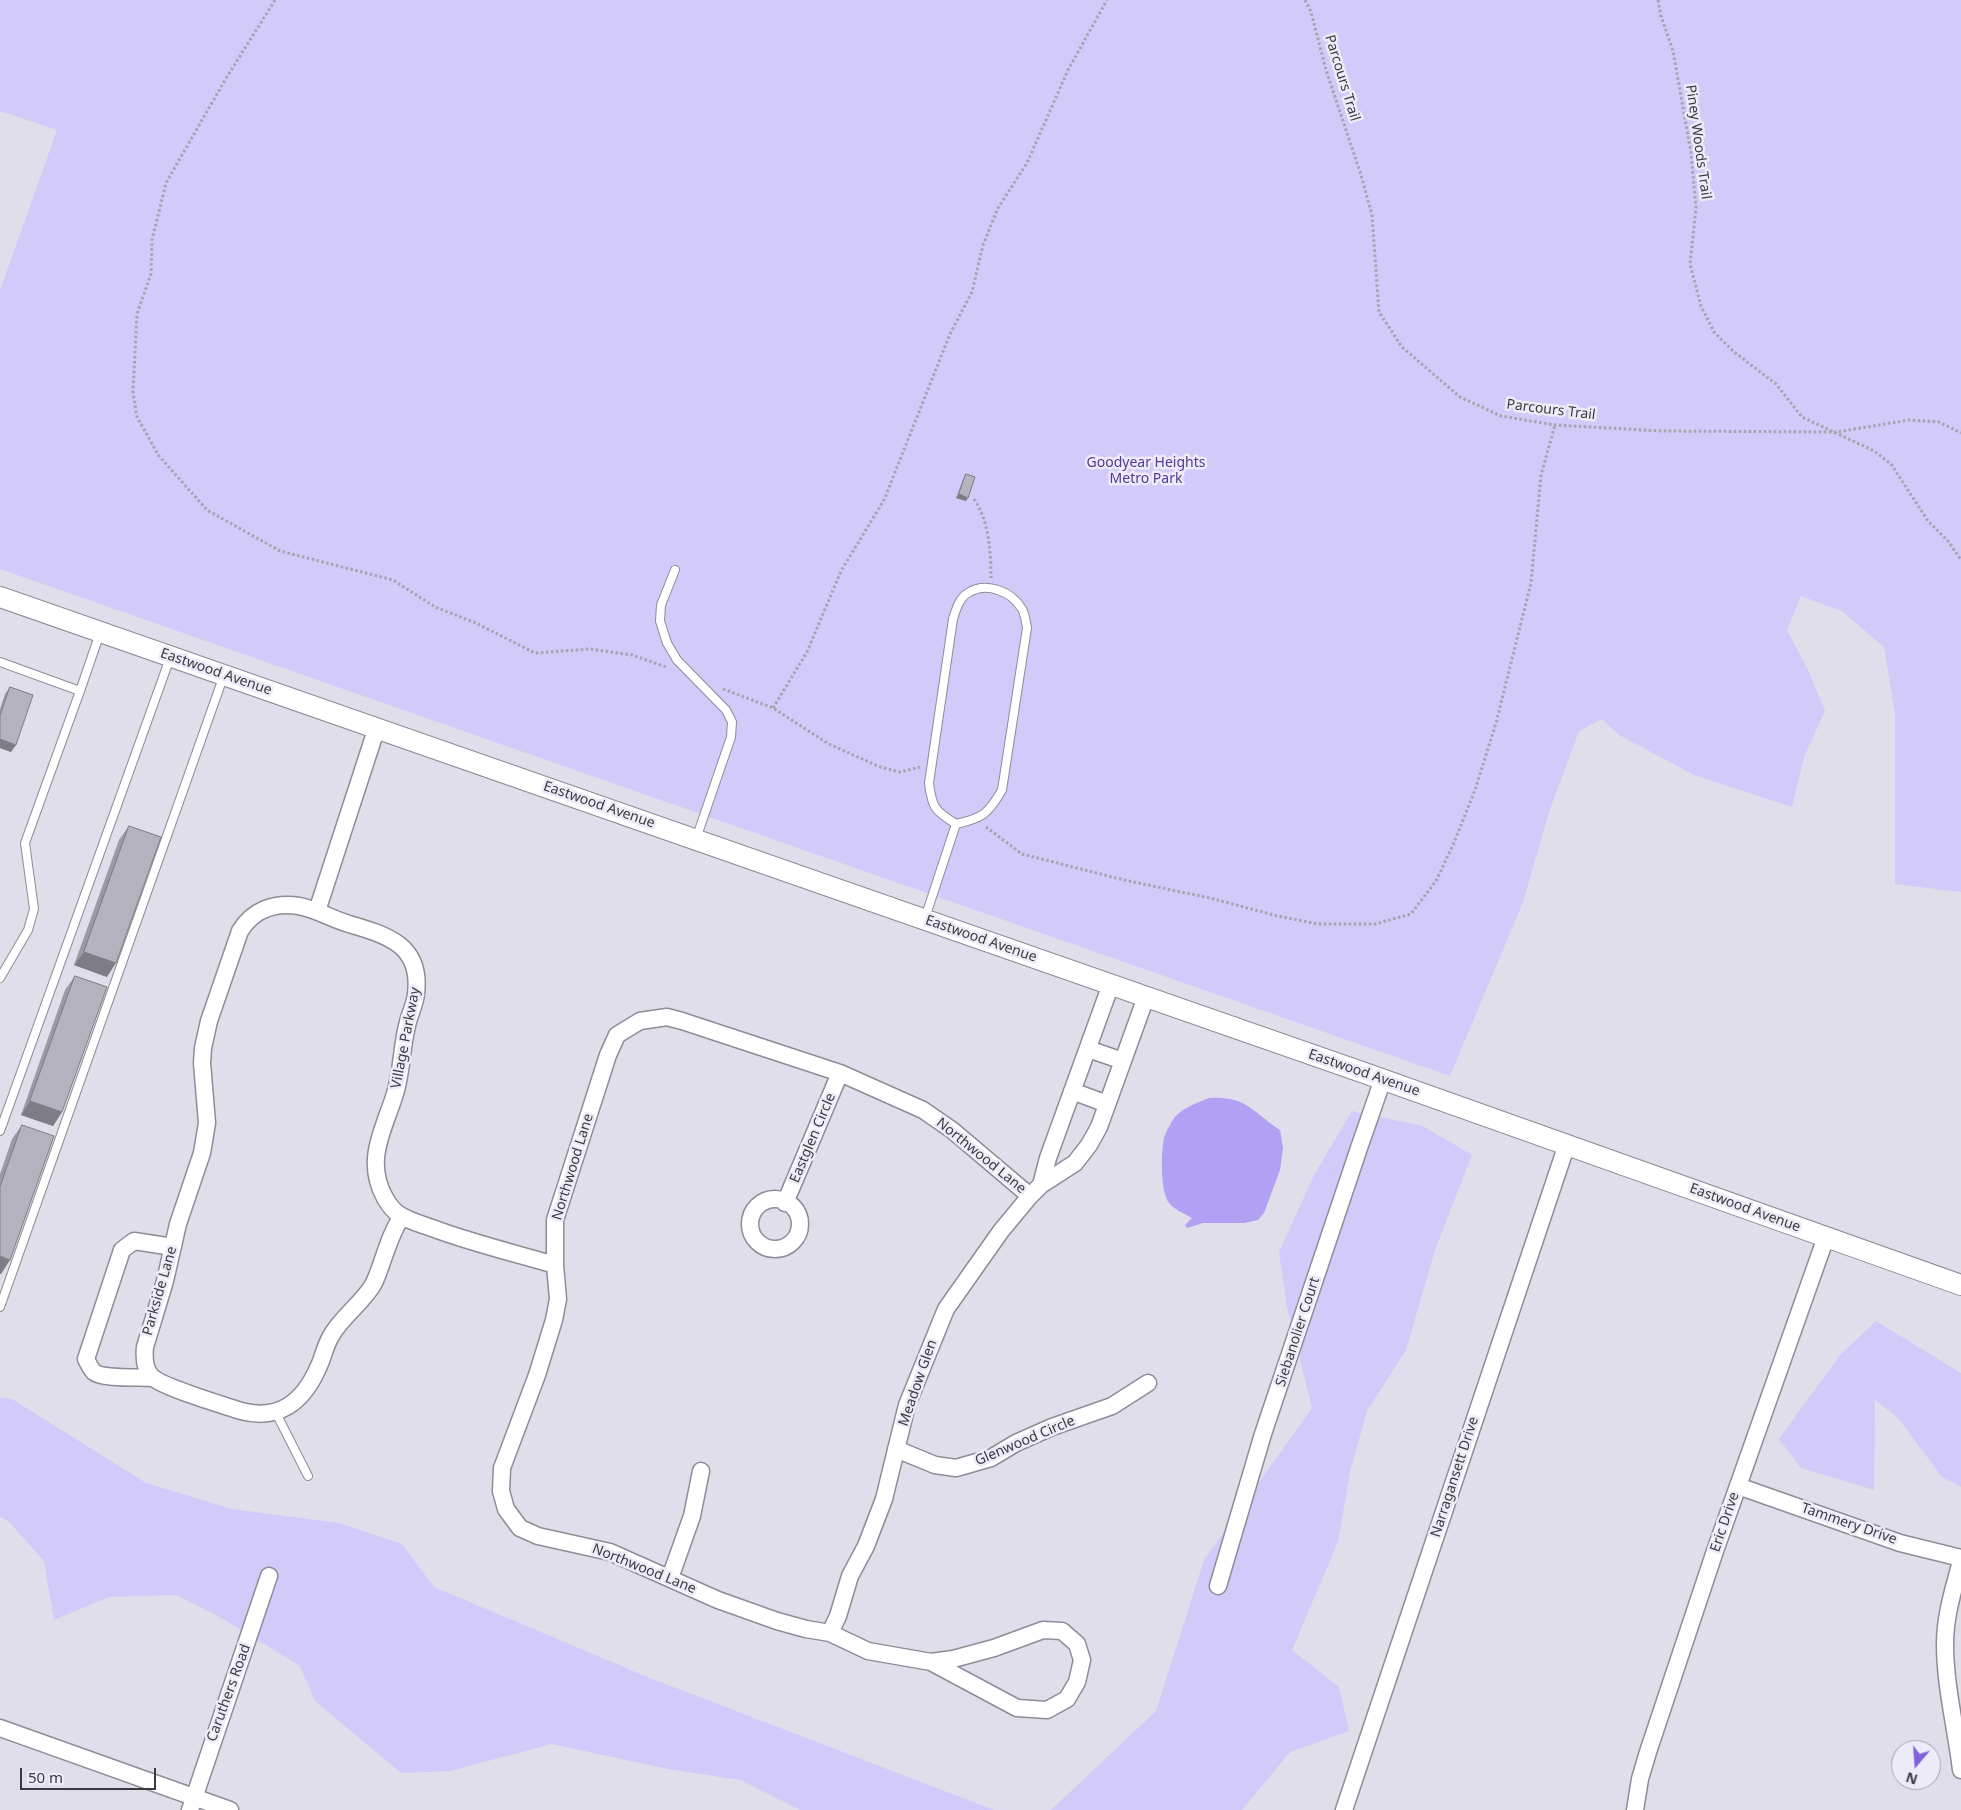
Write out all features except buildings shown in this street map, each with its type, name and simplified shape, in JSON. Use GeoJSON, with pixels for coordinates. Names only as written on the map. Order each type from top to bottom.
{"type":"FeatureCollection","features":[{"type":"Feature","properties":{"kind":"street","name":"Eastwood Avenue"},"geometry":{"type":"LineString","coordinates":[[0,597],[1384,1079],[1961,1285]]}},
{"type":"Feature","properties":{"kind":"street"},"geometry":{"type":"LineString","coordinates":[[317,911],[377,728]]}},
{"type":"Feature","properties":{"kind":"street","name":"Parkside Lane"},"geometry":{"type":"LineString","coordinates":[[153,1378],[145,1365],[145,1347],[165,1281],[178,1224],[206,1136],[207,1116],[202,1063],[203,1048],[209,1021],[240,931],[254,914],[272,907],[290,905],[317,911]]}},
{"type":"Feature","properties":{"kind":"street","name":"Village Parkway"},"geometry":{"type":"LineString","coordinates":[[317,911],[376,932],[397,942],[404,948],[414,965],[417,975],[416,995],[406,1027],[401,1071],[375,1151],[374,1163],[380,1189],[386,1200],[393,1210],[402,1216],[452,1235],[555,1265]]}},
{"type":"Feature","properties":{"kind":"street","name":"Meadow Glen"},"geometry":{"type":"LineString","coordinates":[[1036,1190],[1111,984]]}},
{"type":"Feature","properties":{"kind":"street","name":"Meadow Glen"},"geometry":{"type":"LineString","coordinates":[[830,1633],[838,1616],[850,1576],[866,1546],[884,1499],[906,1405],[946,1309],[1001,1231],[1036,1190],[1075,1164],[1089,1145],[1099,1127],[1146,997]]}},
{"type":"Feature","properties":{"kind":"street","name":"Northwood Lane"},"geometry":{"type":"LineString","coordinates":[[931,1662],[1017,1708],[1047,1710],[1067,1699],[1077,1682],[1082,1660],[1077,1644],[1062,1631],[1042,1630],[994,1648],[954,1659],[931,1662],[868,1651],[830,1633],[777,1622],[718,1600],[610,1552],[538,1536],[520,1528],[506,1509],[501,1492],[502,1468],[537,1375],[554,1320],[558,1299],[555,1265],[555,1220],[608,1055],[617,1035],[640,1021],[667,1017],[840,1073],[923,1110],[1036,1190]]}},
{"type":"Feature","properties":{"kind":"street"},"geometry":{"type":"LineString","coordinates":[[1088,1049],[1122,1061]]}},
{"type":"Feature","properties":{"kind":"street","name":"Eastglen Circle"},"geometry":{"type":"LineString","coordinates":[[786,1203],[840,1073]]}},
{"type":"Feature","properties":{"kind":"street","name":"Siebanolier Court"},"geometry":{"type":"LineString","coordinates":[[1218,1586],[1263,1434],[1384,1079]]}},
{"type":"Feature","properties":{"kind":"street"},"geometry":{"type":"LineString","coordinates":[[1072,1091],[1107,1104]]}},
{"type":"Feature","properties":{"kind":"street","name":"Narragansett Drive"},"geometry":{"type":"LineString","coordinates":[[1344,1810],[1567,1144]]}},
{"type":"Feature","properties":{"kind":"street"},"geometry":{"type":"LineString","coordinates":[[173,1247],[134,1241],[122,1250],[86,1359],[94,1373],[110,1378],[130,1376],[153,1378],[249,1414],[276,1413],[295,1401],[308,1388],[318,1369],[330,1338],[358,1305],[373,1283],[392,1231],[402,1216]]}},
{"type":"Feature","properties":{"kind":"street","name":"Eric Drive"},"geometry":{"type":"LineString","coordinates":[[1635,1810],[1640,1779],[1648,1752],[1738,1486],[1826,1237]]}},
{"type":"Feature","properties":{"kind":"street","name":"Glenwood Circle"},"geometry":{"type":"LineString","coordinates":[[896,1450],[935,1465],[956,1468],[991,1458],[1016,1443],[1052,1427],[1112,1406],[1148,1383]]}},
{"type":"Feature","properties":{"kind":"street"},"geometry":{"type":"LineString","coordinates":[[670,1578],[692,1516],[702,1471]]}},
{"type":"Feature","properties":{"kind":"street","name":"Tammery Drive"},"geometry":{"type":"LineString","coordinates":[[1738,1486],[1900,1543],[1961,1559],[1948,1614],[1945,1644],[1947,1674],[1961,1770]]}},
{"type":"Feature","properties":{"kind":"street","name":"Caruthers Road"},"geometry":{"type":"LineString","coordinates":[[192,1804],[269,1576]]}},
{"type":"Feature","properties":{"kind":"street"},"geometry":{"type":"LineString","coordinates":[[0,1728],[192,1804],[230,1810]]}},
{"type":"Feature","properties":{"kind":"lane"},"geometry":{"type":"LineString","coordinates":[[675,570],[661,605],[660,621],[667,643],[677,660],[726,710],[732,722],[731,737],[696,839]]}},
{"type":"Feature","properties":{"kind":"lane"},"geometry":{"type":"LineString","coordinates":[[985,588],[998,590],[1013,597],[1024,611],[1027,628],[1002,790],[991,809],[976,819],[956,824],[939,813],[931,800],[929,783],[953,619],[957,605],[968,593],[985,588]]}},
{"type":"Feature","properties":{"kind":"lane"},"geometry":{"type":"LineString","coordinates":[[0,978],[28,930],[34,909],[25,843],[100,632]]}},
{"type":"Feature","properties":{"kind":"lane"},"geometry":{"type":"LineString","coordinates":[[0,1131],[171,656]]}},
{"type":"Feature","properties":{"kind":"lane"},"geometry":{"type":"LineString","coordinates":[[0,662],[80,691]]}},
{"type":"Feature","properties":{"kind":"lane"},"geometry":{"type":"LineString","coordinates":[[0,1307],[224,675]]}},
{"type":"Feature","properties":{"kind":"lane"},"geometry":{"type":"LineString","coordinates":[[925,920],[956,824]]}},
{"type":"Feature","properties":{"kind":"lane"},"geometry":{"type":"LineString","coordinates":[[276,1413],[308,1476]]}},
{"type":"Feature","properties":{"kind":"path"},"geometry":{"type":"LineString","coordinates":[[275,0],[225,80],[166,183],[152,240],[151,274],[137,314],[132,392],[137,417],[159,456],[207,510],[280,551],[393,580],[435,607],[476,623],[535,653],[590,649],[632,656],[694,677],[773,708],[829,744],[880,767],[900,772],[932,764]]}},
{"type":"Feature","properties":{"kind":"path"},"geometry":{"type":"LineString","coordinates":[[773,708],[807,652],[841,571],[884,500],[950,334],[972,292],[983,245],[998,208],[1027,163],[1068,70],[1107,0]]}},
{"type":"Feature","properties":{"kind":"path","name":"Parcours Trail"},"geometry":{"type":"LineString","coordinates":[[1305,0],[1311,12],[1326,70],[1362,176],[1372,215],[1379,312],[1402,347],[1460,397],[1501,416],[1556,425],[1660,431],[1837,432],[1910,420],[1939,422],[1961,433]]}},
{"type":"Feature","properties":{"kind":"path","name":"Piney Woods Trail"},"geometry":{"type":"LineString","coordinates":[[1658,0],[1661,16],[1673,51],[1691,154],[1696,208],[1690,264],[1701,306],[1714,332],[1734,352],[1776,384],[1802,417],[1874,451],[1891,464],[1928,521],[1948,541],[1961,560]]}},
{"type":"Feature","properties":{"kind":"path"},"geometry":{"type":"LineString","coordinates":[[976,819],[1022,854],[1278,916],[1318,924],[1375,924],[1411,914],[1436,881],[1453,845],[1475,790],[1496,723],[1531,583],[1541,475],[1556,425]]}},
{"type":"Feature","properties":{"kind":"path"},"geometry":{"type":"LineString","coordinates":[[974,499],[980,508],[988,541],[991,589]]}},
{"type":"Feature","properties":{"kind":"green space","name":"Goodyear Heights Metro Park"},"geometry":{"type":"Polygon","coordinates":[[[0,0],[1961,0],[1961,892],[1895,884],[1895,714],[1884,647],[1843,612],[1801,596],[1787,630],[1808,670],[1825,711],[1804,757],[1792,807],[1694,775],[1619,735],[1602,719],[1579,731],[1549,812],[1523,902],[1450,1076],[0,569],[0,290],[57,130],[0,111],[0,0]]]}},
{"type":"Feature","properties":{"kind":"green space"},"geometry":{"type":"Polygon","coordinates":[[[1352,1111],[1423,1126],[1472,1155],[1435,1250],[1406,1350],[1367,1411],[1350,1472],[1338,1542],[1292,1650],[1339,1687],[1349,1731],[1290,1752],[1242,1810],[1051,1810],[1156,1711],[1204,1560],[1312,1408],[1287,1307],[1279,1252],[1314,1175],[1352,1111]]]}},
{"type":"Feature","properties":{"kind":"green space"},"geometry":{"type":"Polygon","coordinates":[[[1876,1321],[1961,1373],[1961,1487],[1942,1477],[1898,1418],[1875,1400],[1874,1490],[1801,1468],[1779,1439],[1840,1355],[1876,1321]]]}},
{"type":"Feature","properties":{"kind":"green space"},"geometry":{"type":"Polygon","coordinates":[[[0,1398],[12,1399],[146,1483],[232,1509],[339,1523],[402,1544],[434,1587],[645,1676],[994,1810],[800,1810],[740,1780],[668,1769],[552,1744],[450,1771],[401,1773],[315,1701],[300,1666],[223,1619],[176,1595],[109,1597],[54,1620],[44,1561],[8,1521],[0,1517],[0,1398]]]}},
{"type":"Feature","properties":{"kind":"shaded area"},"geometry":{"type":"Polygon","coordinates":[[[1209,1098],[1232,1099],[1241,1102],[1280,1130],[1283,1148],[1280,1170],[1264,1213],[1258,1220],[1244,1223],[1203,1223],[1187,1228],[1185,1225],[1192,1218],[1169,1203],[1164,1190],[1162,1152],[1164,1138],[1175,1117],[1182,1111],[1209,1098]]]}}]}
